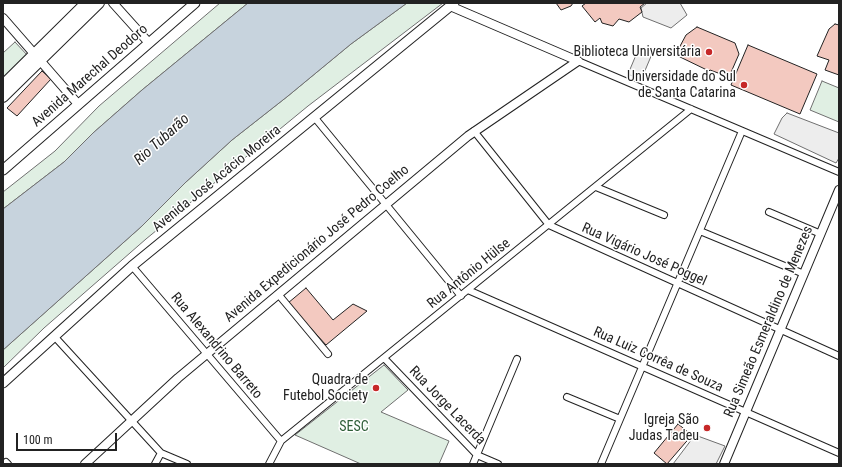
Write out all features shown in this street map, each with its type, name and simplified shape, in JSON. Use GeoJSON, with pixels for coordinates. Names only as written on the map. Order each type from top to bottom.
{"type":"FeatureCollection","features":[{"type":"Feature","properties":{"kind":"main road"},"geometry":{"type":"LineString","coordinates":[[3,97],[86,3]]}},
{"type":"Feature","properties":{"kind":"main road"},"geometry":{"type":"LineString","coordinates":[[3,85],[99,3]]}},
{"type":"Feature","properties":{"kind":"main road","name":"Avenida Marechal Deodoro"},"geometry":{"type":"LineString","coordinates":[[3,170],[195,3]]}},
{"type":"Feature","properties":{"kind":"main road","name":"Avenida José Acácio Moreira"},"geometry":{"type":"LineString","coordinates":[[3,384],[132,266],[452,5]]}},
{"type":"Feature","properties":{"kind":"street"},"geometry":{"type":"LineString","coordinates":[[113,3],[149,43]]}},
{"type":"Feature","properties":{"kind":"street"},"geometry":{"type":"LineString","coordinates":[[452,5],[578,61],[839,172]]}},
{"type":"Feature","properties":{"kind":"street"},"geometry":{"type":"LineString","coordinates":[[3,18],[78,104]]}},
{"type":"Feature","properties":{"kind":"street","name":"Avenida Expedicionário José Pedro Coelho"},"geometry":{"type":"LineString","coordinates":[[85,464],[206,354],[474,131],[578,61]]}},
{"type":"Feature","properties":{"kind":"street","name":"Rua Antônio Hülse"},"geometry":{"type":"LineString","coordinates":[[269,464],[281,441],[691,109]]}},
{"type":"Feature","properties":{"kind":"street"},"geometry":{"type":"LineString","coordinates":[[315,118],[461,296]]}},
{"type":"Feature","properties":{"kind":"street","name":"Rua Vigário José Poggel"},"geometry":{"type":"LineString","coordinates":[[474,131],[549,225],[839,356]]}},
{"type":"Feature","properties":{"kind":"street"},"geometry":{"type":"LineString","coordinates":[[601,464],[742,131]]}},
{"type":"Feature","properties":{"kind":"street"},"geometry":{"type":"LineString","coordinates":[[596,187],[664,215]]}},
{"type":"Feature","properties":{"kind":"street","name":"Rua Simeão Esmeraldino de Menezes"},"geometry":{"type":"LineString","coordinates":[[724,464],[839,190]]}},
{"type":"Feature","properties":{"kind":"street"},"geometry":{"type":"LineString","coordinates":[[769,212],[821,234]]}},
{"type":"Feature","properties":{"kind":"street"},"geometry":{"type":"LineString","coordinates":[[700,230],[804,274]]}},
{"type":"Feature","properties":{"kind":"street","name":"Rua Alexandrino Barreto"},"geometry":{"type":"LineString","coordinates":[[132,266],[281,441]]}},
{"type":"Feature","properties":{"kind":"street","name":"Rua Luiz Corrêa de Souza"},"geometry":{"type":"LineString","coordinates":[[468,290],[839,453]]}},
{"type":"Feature","properties":{"kind":"street"},"geometry":{"type":"LineString","coordinates":[[278,294],[328,354]]}},
{"type":"Feature","properties":{"kind":"street"},"geometry":{"type":"LineString","coordinates":[[54,336],[161,453],[187,464]]}},
{"type":"Feature","properties":{"kind":"street","name":"Rua Jorge Lacerda"},"geometry":{"type":"LineString","coordinates":[[384,358],[477,455],[498,464]]}},
{"type":"Feature","properties":{"kind":"street"},"geometry":{"type":"LineString","coordinates":[[474,464],[517,359]]}},
{"type":"Feature","properties":{"kind":"street"},"geometry":{"type":"LineString","coordinates":[[567,397],[620,420]]}},
{"type":"Feature","properties":{"kind":"street"},"geometry":{"type":"LineString","coordinates":[[155,464],[161,453]]}},
{"type":"Feature","properties":{"kind":"green space"},"geometry":{"type":"Polygon","coordinates":[[[220,3],[248,3],[142,90],[93,133],[64,162],[3,209],[3,192],[55,151],[99,106],[220,3]]]}},
{"type":"Feature","properties":{"kind":"green space"},"geometry":{"type":"Polygon","coordinates":[[[407,3],[443,3],[308,106],[146,239],[44,328],[3,368],[3,350],[142,226],[186,182],[232,140],[351,44],[407,3]]]}},
{"type":"Feature","properties":{"kind":"green space"},"geometry":{"type":"Polygon","coordinates":[[[15,42],[28,56],[3,81],[3,53],[15,42]]]}},
{"type":"Feature","properties":{"kind":"green space"},"geometry":{"type":"Polygon","coordinates":[[[822,81],[839,88],[839,122],[810,110],[822,81]]]}},
{"type":"Feature","properties":{"kind":"green space","name":"SESC"},"geometry":{"type":"Polygon","coordinates":[[[384,365],[408,390],[381,412],[449,441],[439,464],[361,464],[295,435],[384,365]]]}},
{"type":"Feature","properties":{"kind":"shaded area"},"geometry":{"type":"Polygon","coordinates":[[[647,3],[680,3],[687,15],[671,28],[643,17],[641,8],[647,3]]]}},
{"type":"Feature","properties":{"kind":"shaded area"},"geometry":{"type":"Polygon","coordinates":[[[639,48],[652,54],[641,80],[628,74],[639,48]]]}},
{"type":"Feature","properties":{"kind":"shaded area"},"geometry":{"type":"Polygon","coordinates":[[[787,113],[839,133],[839,158],[836,163],[774,134],[782,118],[787,113]]]}},
{"type":"Feature","properties":{"kind":"shaded area"},"geometry":{"type":"Polygon","coordinates":[[[695,435],[725,446],[716,464],[673,464],[695,435]]]}},
{"type":"Feature","properties":{"kind":"water","name":"Rio Tubarão"},"geometry":{"type":"Polygon","coordinates":[[[248,3],[407,3],[351,44],[232,140],[186,182],[142,226],[3,350],[3,209],[64,162],[93,133],[142,90],[248,3]]]}},
{"type":"Feature","properties":{"kind":"building"},"geometry":{"type":"Polygon","coordinates":[[[556,3],[573,3],[571,6],[561,10],[556,3]]]}},
{"type":"Feature","properties":{"kind":"building"},"geometry":{"type":"Polygon","coordinates":[[[586,3],[645,3],[640,7],[642,12],[629,22],[619,19],[613,26],[602,23],[600,18],[595,22],[582,6],[586,3]]]}},
{"type":"Feature","properties":{"kind":"building"},"geometry":{"type":"Polygon","coordinates":[[[835,24],[839,25],[839,75],[825,70],[829,60],[817,56],[829,29],[835,24]]]}},
{"type":"Feature","properties":{"kind":"building","name":"Biblioteca Universitária"},"geometry":{"type":"Polygon","coordinates":[[[697,27],[735,43],[739,54],[729,77],[710,70],[709,71],[678,56],[680,50],[679,48],[686,35],[697,27]]]}},
{"type":"Feature","properties":{"kind":"building"},"geometry":{"type":"Polygon","coordinates":[[[748,45],[817,74],[800,114],[731,85],[748,45]]]}},
{"type":"Feature","properties":{"kind":"building"},"geometry":{"type":"Polygon","coordinates":[[[42,71],[51,79],[17,116],[7,108],[42,71]]]}},
{"type":"Feature","properties":{"kind":"building"},"geometry":{"type":"Polygon","coordinates":[[[306,288],[333,320],[353,304],[367,311],[326,345],[288,303],[306,288]]]}},
{"type":"Feature","properties":{"kind":"building"},"geometry":{"type":"Polygon","coordinates":[[[678,424],[692,435],[667,464],[654,453],[678,424]]]}},
{"type":"Feature","properties":{"kind":"place","name":"Biblioteca Universitária"},"geometry":{"type":"Point","coordinates":[709,52]}},
{"type":"Feature","properties":{"kind":"place","name":"Universidade do Sul de Santa Catarina"},"geometry":{"type":"Point","coordinates":[744,85]}},
{"type":"Feature","properties":{"kind":"place","name":"Quadra de Futebol Society"},"geometry":{"type":"Point","coordinates":[376,388]}},
{"type":"Feature","properties":{"kind":"place","name":"Igreja São Judas Tadeu"},"geometry":{"type":"Point","coordinates":[707,428]}}]}
